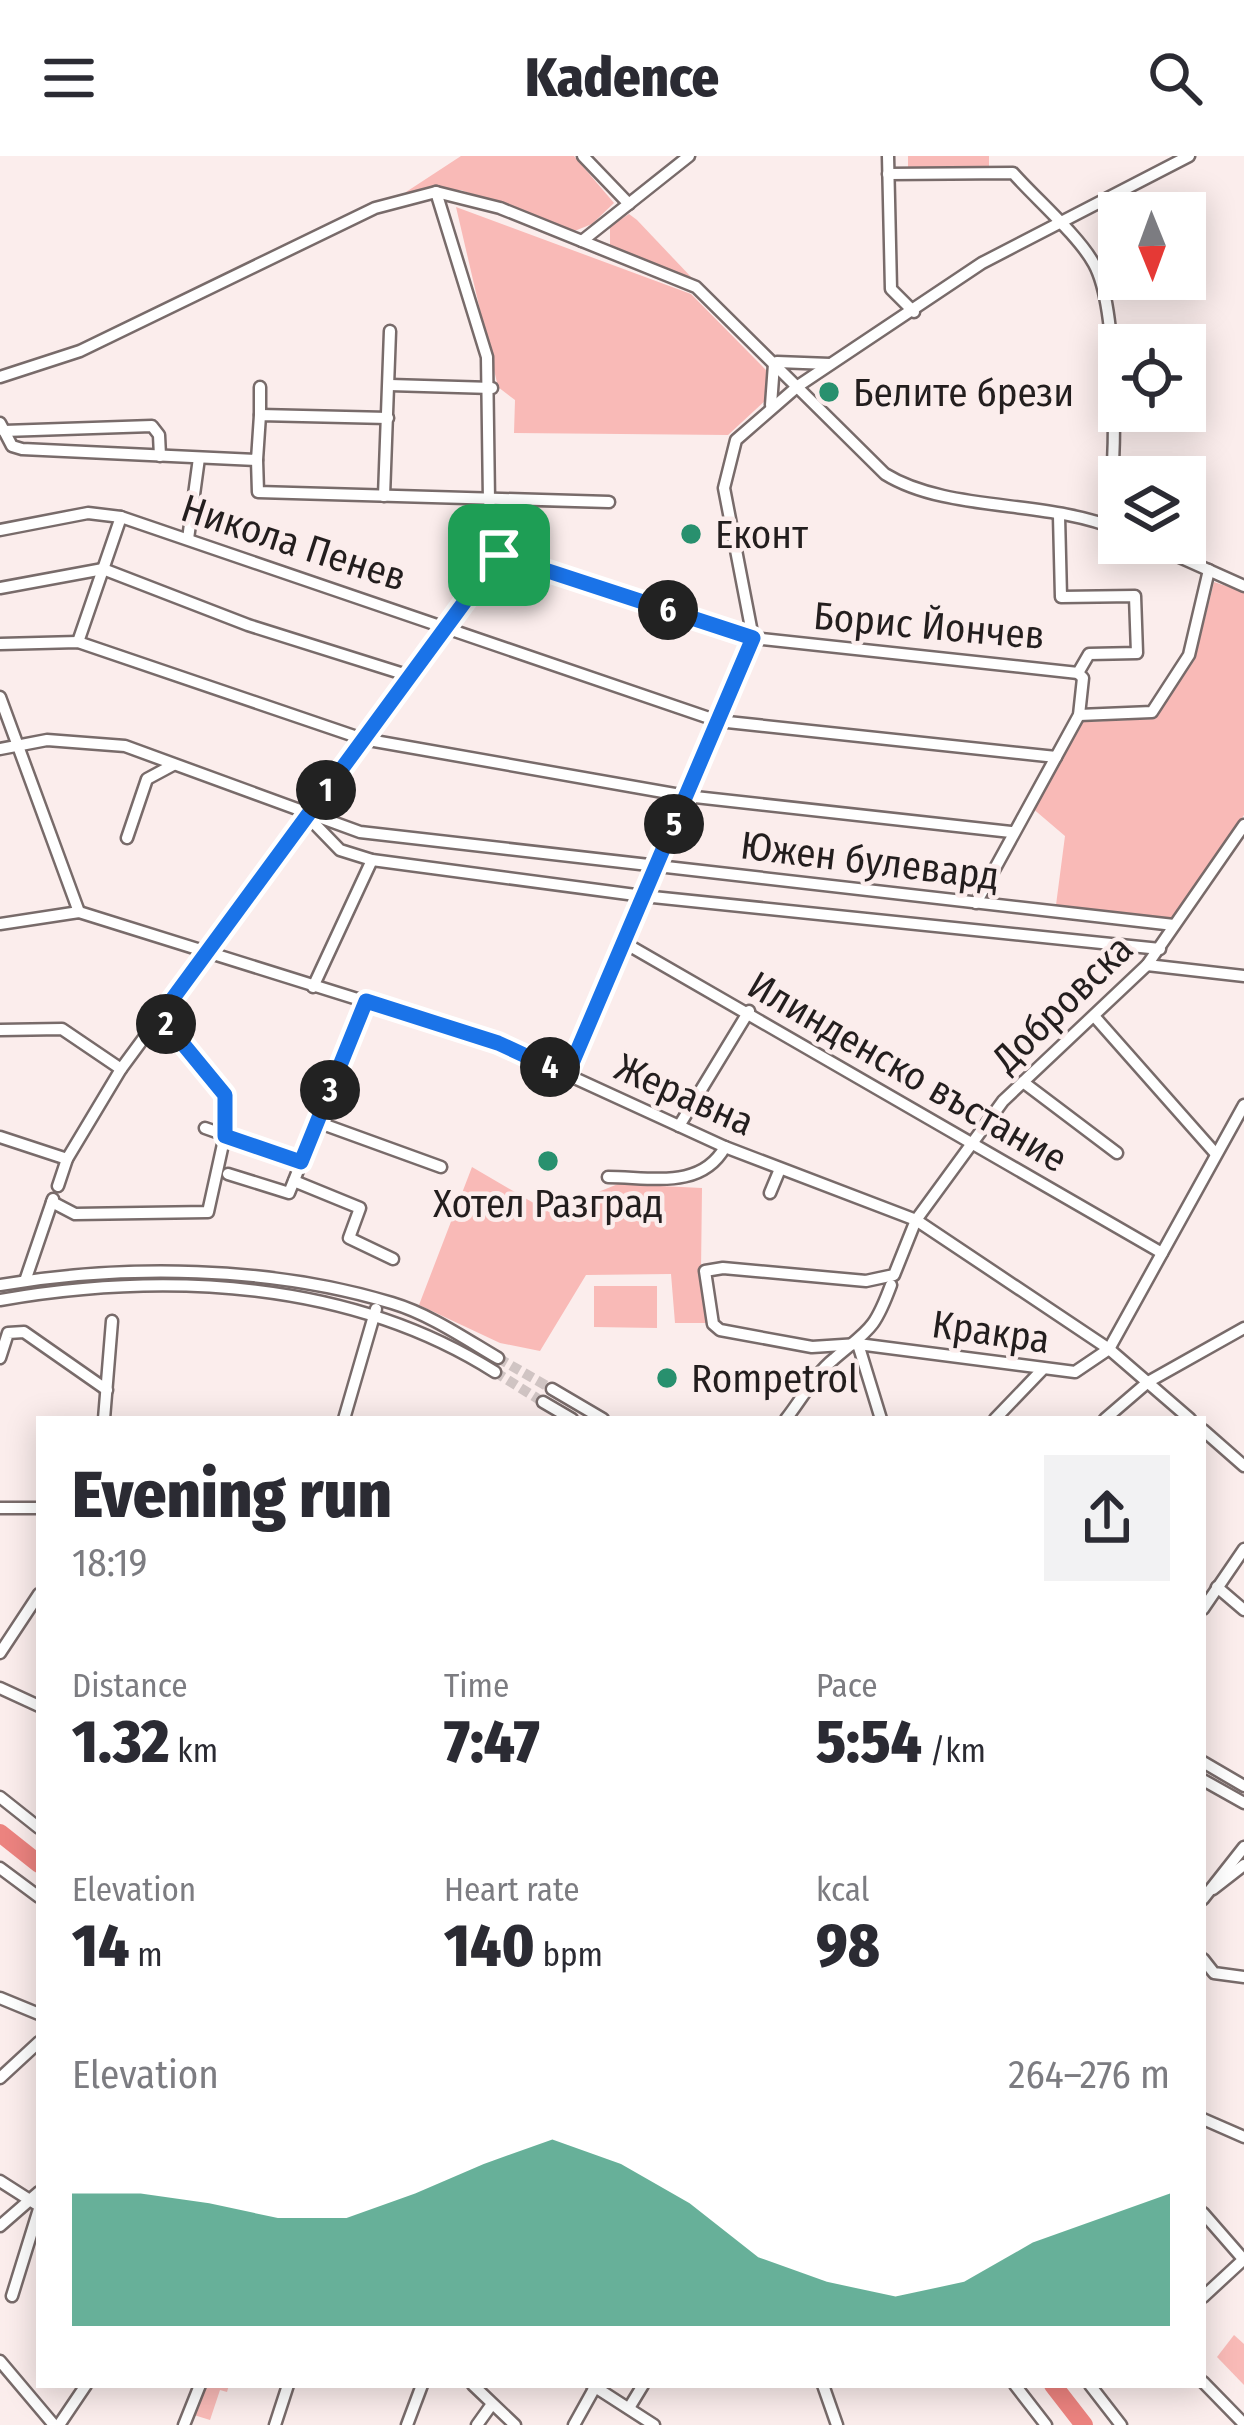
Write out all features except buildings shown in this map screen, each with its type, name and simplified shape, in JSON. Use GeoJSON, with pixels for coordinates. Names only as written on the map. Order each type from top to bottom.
{"type":"FeatureCollection","features":[{"type":"Feature","properties":{"kind":"street"},"geometry":{"type":"LineString","coordinates":[[583,156],[629,204]]}},
{"type":"Feature","properties":{"kind":"street"},"geometry":{"type":"LineString","coordinates":[[582,241],[689,156]]}},
{"type":"Feature","properties":{"kind":"street"},"geometry":{"type":"LineString","coordinates":[[888,156],[891,289],[914,312]]}},
{"type":"Feature","properties":{"kind":"street"},"geometry":{"type":"LineString","coordinates":[[995,156],[995,171]]}},
{"type":"Feature","properties":{"kind":"street"},"geometry":{"type":"LineString","coordinates":[[567,1075],[753,638],[724,488],[736,440],[798,386],[982,263],[1189,156]]}},
{"type":"Feature","properties":{"kind":"street"},"geometry":{"type":"LineString","coordinates":[[888,174],[1013,173],[1094,264],[1107,308],[1113,456]]}},
{"type":"Feature","properties":{"kind":"street"},"geometry":{"type":"LineString","coordinates":[[25,1281],[67,1159],[121,1069],[499,555],[489,501],[492,388],[483,340],[436,192]]}},
{"type":"Feature","properties":{"kind":"street"},"geometry":{"type":"LineString","coordinates":[[4,378],[80,351],[375,208],[436,192],[500,208],[697,287],[884,474],[910,490],[1018,504],[1098,525]]}},
{"type":"Feature","properties":{"kind":"street"},"geometry":{"type":"LineString","coordinates":[[384,496],[390,331]]}},
{"type":"Feature","properties":{"kind":"street"},"geometry":{"type":"LineString","coordinates":[[773,361],[832,364]]}},
{"type":"Feature","properties":{"kind":"street"},"geometry":{"type":"LineString","coordinates":[[770,409],[773,361]]}},
{"type":"Feature","properties":{"kind":"street"},"geometry":{"type":"LineString","coordinates":[[390,385],[492,388]]}},
{"type":"Feature","properties":{"kind":"street"},"geometry":{"type":"LineString","coordinates":[[260,387],[259,492],[609,502]]}},
{"type":"Feature","properties":{"kind":"street"},"geometry":{"type":"LineString","coordinates":[[260,415],[388,418]]}},
{"type":"Feature","properties":{"kind":"street"},"geometry":{"type":"LineString","coordinates":[[160,456],[159,435],[152,426],[2,427],[12,446],[22,449],[199,458],[257,460]]}},
{"type":"Feature","properties":{"kind":"street"},"geometry":{"type":"LineString","coordinates":[[188,539],[199,458]]}},
{"type":"Feature","properties":{"kind":"street","name":"Никола Пенев"},"geometry":{"type":"LineString","coordinates":[[0,530],[88,513],[121,517],[449,625],[718,721],[1056,757]]}},
{"type":"Feature","properties":{"kind":"street"},"geometry":{"type":"LineString","coordinates":[[976,902],[1079,715],[1084,678],[1078,673],[1089,654],[1137,653],[1136,596],[1061,597],[1059,516]]}},
{"type":"Feature","properties":{"kind":"street"},"geometry":{"type":"LineString","coordinates":[[78,642],[121,517]]}},
{"type":"Feature","properties":{"kind":"street","name":"Борис Йончев"},"geometry":{"type":"LineString","coordinates":[[499,555],[753,638],[1078,673]]}},
{"type":"Feature","properties":{"kind":"street"},"geometry":{"type":"LineString","coordinates":[[1195,564],[1244,586]]}},
{"type":"Feature","properties":{"kind":"street"},"geometry":{"type":"LineString","coordinates":[[0,588],[103,568],[248,625],[410,676]]}},
{"type":"Feature","properties":{"kind":"street"},"geometry":{"type":"LineString","coordinates":[[1079,715],[1152,712],[1189,655],[1209,570]]}},
{"type":"Feature","properties":{"kind":"street"},"geometry":{"type":"LineString","coordinates":[[0,644],[78,642],[363,739],[686,796],[1011,832]]}},
{"type":"Feature","properties":{"kind":"street"},"geometry":{"type":"LineString","coordinates":[[0,697],[79,912]]}},
{"type":"Feature","properties":{"kind":"street","name":"Южен булевард"},"geometry":{"type":"LineString","coordinates":[[0,749],[47,740],[125,746],[360,832],[1174,925]]}},
{"type":"Feature","properties":{"kind":"street"},"geometry":{"type":"LineString","coordinates":[[127,838],[147,779],[173,765]]}},
{"type":"Feature","properties":{"kind":"street"},"geometry":{"type":"LineString","coordinates":[[307,816],[340,850],[372,860],[1160,949]]}},
{"type":"Feature","properties":{"kind":"street","name":"Добровска"},"geometry":{"type":"LineString","coordinates":[[893,1280],[916,1220],[974,1142],[1023,1082],[1147,965],[1244,825]]}},
{"type":"Feature","properties":{"kind":"street"},"geometry":{"type":"LineString","coordinates":[[313,987],[372,860]]}},
{"type":"Feature","properties":{"kind":"street","name":"Жеравна"},"geometry":{"type":"LineString","coordinates":[[0,925],[79,912],[498,1043],[725,1148],[916,1220],[1109,1349],[1187,1416]]}},
{"type":"Feature","properties":{"kind":"street","name":"Илинденско въстание"},"geometry":{"type":"LineString","coordinates":[[623,942],[1162,1253]]}},
{"type":"Feature","properties":{"kind":"street"},"geometry":{"type":"LineString","coordinates":[[1147,965],[1244,976]]}},
{"type":"Feature","properties":{"kind":"street"},"geometry":{"type":"LineString","coordinates":[[228,1174],[289,1193],[366,1001]]}},
{"type":"Feature","properties":{"kind":"street"},"geometry":{"type":"LineString","coordinates":[[680,1126],[749,1011]]}},
{"type":"Feature","properties":{"kind":"street"},"geometry":{"type":"LineString","coordinates":[[55,1195],[76,1214],[208,1213],[225,1136],[225,1095],[160,1016]]}},
{"type":"Feature","properties":{"kind":"street"},"geometry":{"type":"LineString","coordinates":[[1094,1016],[1216,1154]]}},
{"type":"Feature","properties":{"kind":"street"},"geometry":{"type":"LineString","coordinates":[[0,1030],[62,1029],[121,1069]]}},
{"type":"Feature","properties":{"kind":"street"},"geometry":{"type":"LineString","coordinates":[[1023,1082],[1117,1153]]}},
{"type":"Feature","properties":{"kind":"street"},"geometry":{"type":"LineString","coordinates":[[1109,1349],[1244,1105]]}},
{"type":"Feature","properties":{"kind":"street"},"geometry":{"type":"LineString","coordinates":[[317,1122],[441,1167]]}},
{"type":"Feature","properties":{"kind":"street"},"geometry":{"type":"LineString","coordinates":[[205,1127],[301,1162]]}},
{"type":"Feature","properties":{"kind":"street"},"geometry":{"type":"LineString","coordinates":[[0,1136],[67,1159]]}},
{"type":"Feature","properties":{"kind":"street"},"geometry":{"type":"LineString","coordinates":[[608,1177],[692,1177],[716,1164],[725,1148]]}},
{"type":"Feature","properties":{"kind":"street"},"geometry":{"type":"LineString","coordinates":[[770,1193],[780,1169]]}},
{"type":"Feature","properties":{"kind":"street"},"geometry":{"type":"LineString","coordinates":[[293,1181],[360,1208],[350,1238],[393,1258]]}},
{"type":"Feature","properties":{"kind":"street","name":"Кракра"},"geometry":{"type":"LineString","coordinates":[[893,1280],[723,1268],[705,1271],[713,1324],[721,1330],[812,1347],[858,1344],[1075,1372],[1109,1349]]}},
{"type":"Feature","properties":{"kind":"street"},"geometry":{"type":"LineString","coordinates":[[0,1285],[253,1277],[417,1313],[498,1358]]}},
{"type":"Feature","properties":{"kind":"street"},"geometry":{"type":"LineString","coordinates":[[788,1416],[832,1360],[858,1344],[878,1319],[893,1280]]}},
{"type":"Feature","properties":{"kind":"street"},"geometry":{"type":"LineString","coordinates":[[0,1300],[115,1289],[256,1292],[377,1306],[495,1372]]}},
{"type":"Feature","properties":{"kind":"street"},"geometry":{"type":"LineString","coordinates":[[345,1416],[377,1306]]}},
{"type":"Feature","properties":{"kind":"street"},"geometry":{"type":"LineString","coordinates":[[104,1416],[112,1321]]}},
{"type":"Feature","properties":{"kind":"street"},"geometry":{"type":"LineString","coordinates":[[1108,1416],[1148,1382],[1244,1328]]}},
{"type":"Feature","properties":{"kind":"street"},"geometry":{"type":"LineString","coordinates":[[0,1358],[8,1333],[24,1332],[107,1390]]}},
{"type":"Feature","properties":{"kind":"street"},"geometry":{"type":"LineString","coordinates":[[858,1344],[880,1416]]}},
{"type":"Feature","properties":{"kind":"street"},"geometry":{"type":"LineString","coordinates":[[998,1416],[1042,1370]]}},
{"type":"Feature","properties":{"kind":"street"},"geometry":{"type":"LineString","coordinates":[[552,1389],[598,1416]]}},
{"type":"Feature","properties":{"kind":"street"},"geometry":{"type":"LineString","coordinates":[[543,1402],[567,1416]]}},
{"type":"Feature","properties":{"kind":"street"},"geometry":{"type":"LineString","coordinates":[[1206,1433],[1244,1466]]}},
{"type":"Feature","properties":{"kind":"street"},"geometry":{"type":"LineString","coordinates":[[0,1508],[36,1508]]}},
{"type":"Feature","properties":{"kind":"street"},"geometry":{"type":"LineString","coordinates":[[1206,1604],[1244,1549]]}},
{"type":"Feature","properties":{"kind":"street"},"geometry":{"type":"LineString","coordinates":[[1217,1587],[1244,1610]]}},
{"type":"Feature","properties":{"kind":"street"},"geometry":{"type":"LineString","coordinates":[[0,1653],[36,1599]]}},
{"type":"Feature","properties":{"kind":"street"},"geometry":{"type":"LineString","coordinates":[[0,1688],[36,1705]]}},
{"type":"Feature","properties":{"kind":"street"},"geometry":{"type":"LineString","coordinates":[[1206,1764],[1244,1786]]}},
{"type":"Feature","properties":{"kind":"street"},"geometry":{"type":"LineString","coordinates":[[1206,1782],[1241,1803]]}},
{"type":"Feature","properties":{"kind":"street"},"geometry":{"type":"LineString","coordinates":[[0,1797],[36,1826]]}},
{"type":"Feature","properties":{"kind":"street"},"geometry":{"type":"LineString","coordinates":[[1207,1895],[1243,1847]]}},
{"type":"Feature","properties":{"kind":"street"},"geometry":{"type":"LineString","coordinates":[[1207,1895],[1244,1865]]}},
{"type":"Feature","properties":{"kind":"street"},"geometry":{"type":"LineString","coordinates":[[2,1873],[36,1895]]}},
{"type":"Feature","properties":{"kind":"street"},"geometry":{"type":"LineString","coordinates":[[1206,1963],[1214,1972],[1244,1977]]}},
{"type":"Feature","properties":{"kind":"street"},"geometry":{"type":"LineString","coordinates":[[0,1998],[36,2013]]}},
{"type":"Feature","properties":{"kind":"street"},"geometry":{"type":"LineString","coordinates":[[0,2078],[36,2045]]}},
{"type":"Feature","properties":{"kind":"street"},"geometry":{"type":"LineString","coordinates":[[1206,2120],[1244,2137]]}},
{"type":"Feature","properties":{"kind":"street"},"geometry":{"type":"LineString","coordinates":[[0,2181],[36,2201]]}},
{"type":"Feature","properties":{"kind":"street"},"geometry":{"type":"LineString","coordinates":[[0,2226],[36,2203]]}},
{"type":"Feature","properties":{"kind":"street"},"geometry":{"type":"LineString","coordinates":[[12,2296],[36,2206]]}},
{"type":"Feature","properties":{"kind":"street"},"geometry":{"type":"LineString","coordinates":[[1206,2216],[1244,2260],[1206,2294]]}},
{"type":"Feature","properties":{"kind":"street"},"geometry":{"type":"LineString","coordinates":[[0,2361],[57,2425],[84,2388]]}},
{"type":"Feature","properties":{"kind":"street"},"geometry":{"type":"LineString","coordinates":[[1206,2385],[1244,2424]]}},
{"type":"Feature","properties":{"kind":"street"},"geometry":{"type":"LineString","coordinates":[[184,2425],[199,2388]]}},
{"type":"Feature","properties":{"kind":"street"},"geometry":{"type":"LineString","coordinates":[[275,2425],[287,2388]]}},
{"type":"Feature","properties":{"kind":"street"},"geometry":{"type":"LineString","coordinates":[[407,2425],[421,2388]]}},
{"type":"Feature","properties":{"kind":"street"},"geometry":{"type":"LineString","coordinates":[[476,2388],[515,2425]]}},
{"type":"Feature","properties":{"kind":"street"},"geometry":{"type":"LineString","coordinates":[[574,2425],[592,2388]]}},
{"type":"Feature","properties":{"kind":"street"},"geometry":{"type":"LineString","coordinates":[[595,2388],[654,2425]]}},
{"type":"Feature","properties":{"kind":"street"},"geometry":{"type":"LineString","coordinates":[[628,2408],[641,2388]]}},
{"type":"Feature","properties":{"kind":"street"},"geometry":{"type":"LineString","coordinates":[[826,2388],[837,2425]]}},
{"type":"Feature","properties":{"kind":"street"},"geometry":{"type":"LineString","coordinates":[[1017,2388],[1046,2425]]}},
{"type":"Feature","properties":{"kind":"street"},"geometry":{"type":"LineString","coordinates":[[1094,2390],[1121,2425]]}},
{"type":"Feature","properties":{"kind":"street"},"geometry":{"type":"LineString","coordinates":[[477,2425],[492,2404]]}},
{"type":"Feature","properties":{"kind":"shaded area"},"geometry":{"type":"Polygon","coordinates":[[[461,156],[574,156],[614,203],[592,224],[572,232],[461,190],[406,192],[461,156]]]}},
{"type":"Feature","properties":{"kind":"shaded area"},"geometry":{"type":"Polygon","coordinates":[[[908,156],[989,156],[989,166],[908,168],[908,156]]]}},
{"type":"Feature","properties":{"kind":"shaded area"},"geometry":{"type":"Polygon","coordinates":[[[456,207],[691,294],[768,372],[767,399],[728,435],[514,433],[515,400],[498,387],[456,207]]]}},
{"type":"Feature","properties":{"kind":"shaded area"},"geometry":{"type":"Polygon","coordinates":[[[629,214],[692,278],[610,246],[610,226],[629,214]]]}},
{"type":"Feature","properties":{"kind":"shaded area"},"geometry":{"type":"Polygon","coordinates":[[[1214,582],[1244,592],[1244,815],[1171,919],[1056,905],[1065,836],[1031,807],[1083,722],[1155,719],[1195,659],[1214,582]]]}},
{"type":"Feature","properties":{"kind":"shaded area"},"geometry":{"type":"Polygon","coordinates":[[[472,1167],[549,1212],[618,1184],[702,1188],[701,1271],[708,1323],[675,1323],[671,1274],[586,1275],[540,1351],[500,1343],[419,1305],[472,1167]]]}},
{"type":"Feature","properties":{"kind":"shaded area"},"geometry":{"type":"Polygon","coordinates":[[[594,1286],[657,1286],[657,1328],[594,1327],[594,1286]]]}},
{"type":"Feature","properties":{"kind":"shaded area"},"geometry":{"type":"Polygon","coordinates":[[[1234,2335],[1244,2344],[1244,2385],[1217,2357],[1234,2335]]]}},
{"type":"Feature","properties":{"kind":"shaded area"},"geometry":{"type":"Polygon","coordinates":[[[203,2388],[228,2388],[227,2392],[220,2390],[210,2420],[194,2415],[203,2388]]]}},
{"type":"Feature","properties":{"kind":"waterway"},"geometry":{"type":"LineString","coordinates":[[0,1833],[36,1862]]}},
{"type":"Feature","properties":{"kind":"waterway"},"geometry":{"type":"LineString","coordinates":[[1055,2388],[1084,2425]]}},
{"type":"Feature","properties":{"kind":"tunnel"},"geometry":{"type":"LineString","coordinates":[[498,1358],[552,1389]]}},
{"type":"Feature","properties":{"kind":"tunnel"},"geometry":{"type":"LineString","coordinates":[[495,1372],[543,1402]]}},
{"type":"Feature","properties":{"kind":"place","name":"Белите брези"},"geometry":{"type":"Point","coordinates":[829,392]}},
{"type":"Feature","properties":{"kind":"place","name":"Еконт"},"geometry":{"type":"Point","coordinates":[691,534]}},
{"type":"Feature","properties":{"kind":"place","name":"Хотел Разград"},"geometry":{"type":"Point","coordinates":[548,1161]}},
{"type":"Feature","properties":{"kind":"place","name":"Rompetrol"},"geometry":{"type":"Point","coordinates":[667,1378]}},
{"type":"Feature","properties":{"kind":"route"},"geometry":{"type":"LineString","coordinates":[[499,555],[753,638],[567,1075],[498,1043],[366,1001],[301,1162],[225,1136],[225,1095],[160,1016],[499,555]]}}]}
